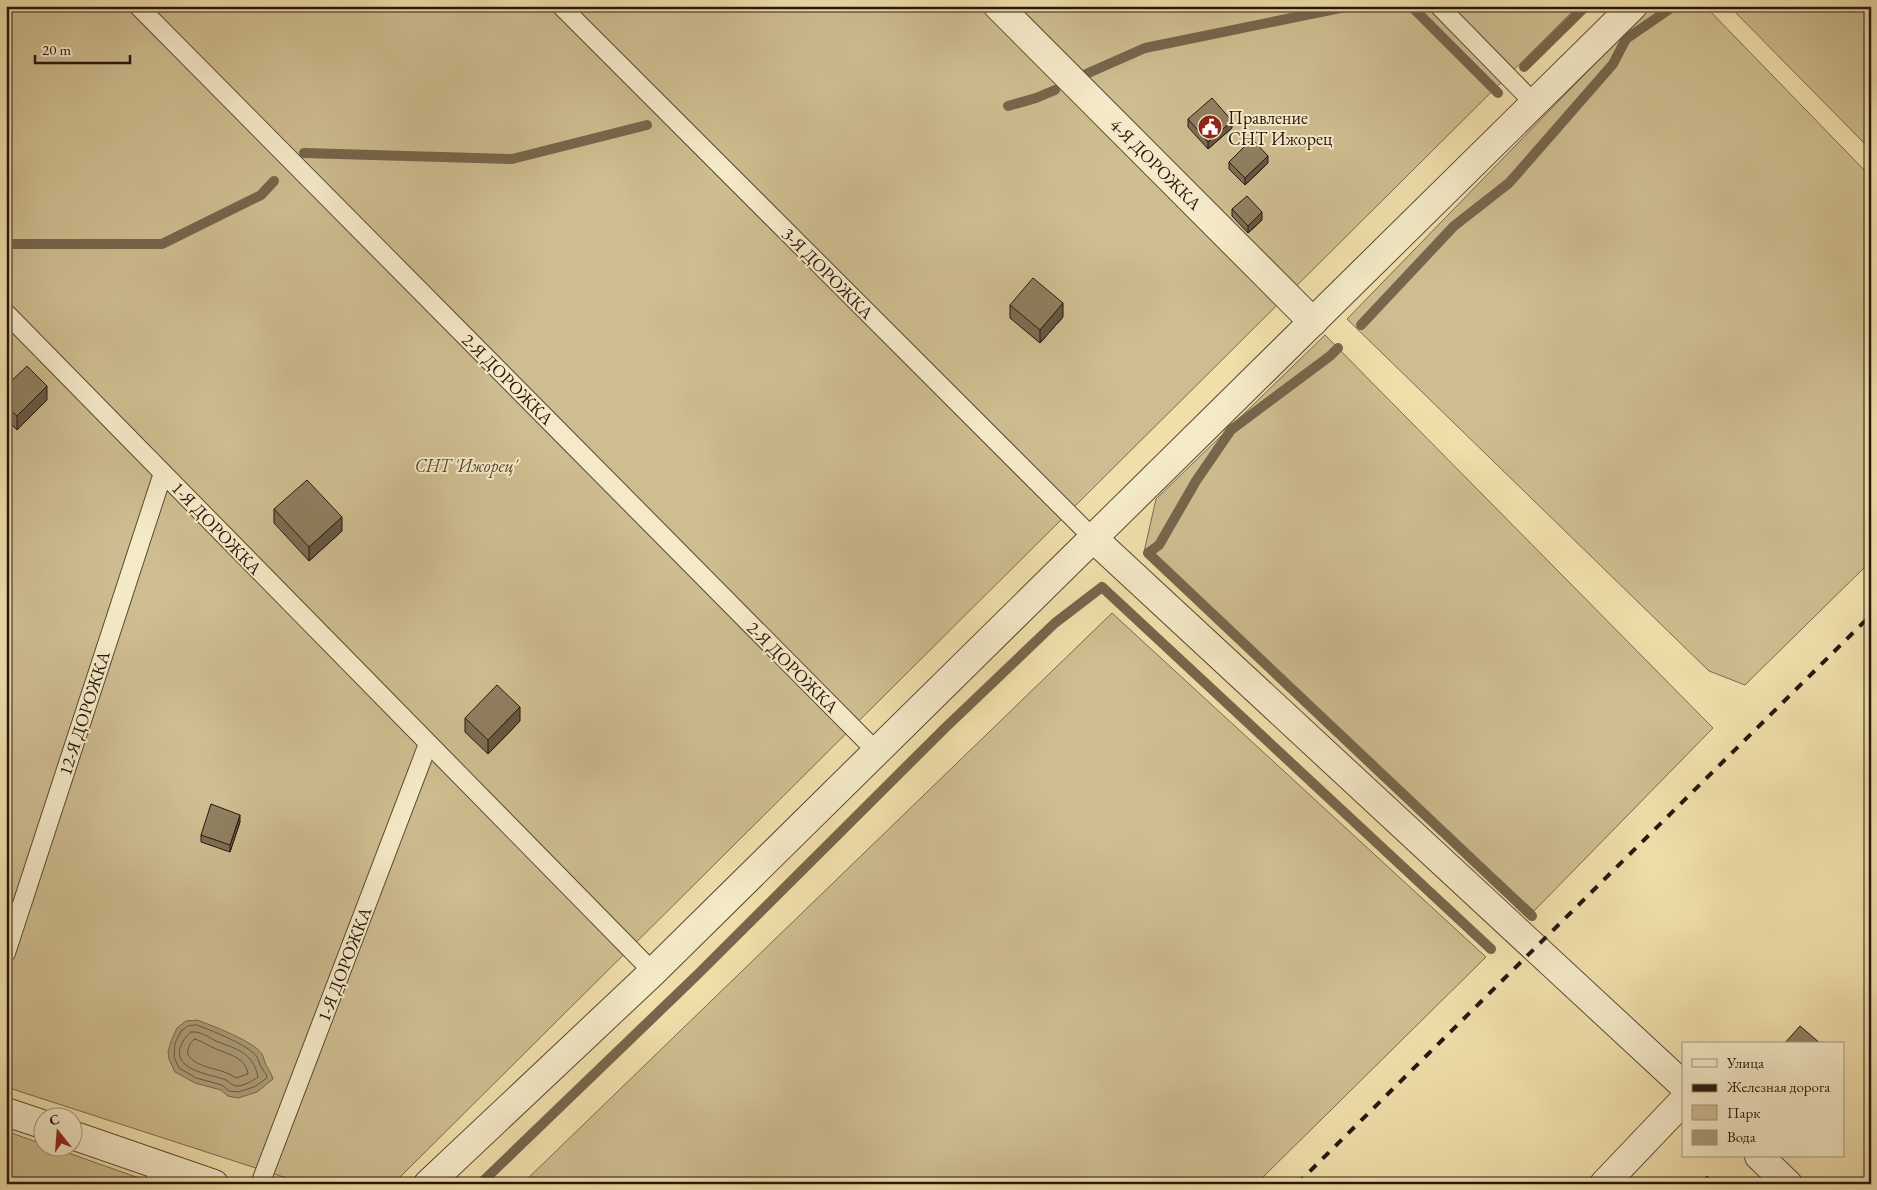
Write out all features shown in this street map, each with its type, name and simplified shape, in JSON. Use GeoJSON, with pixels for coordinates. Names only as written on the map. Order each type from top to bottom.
{"type":"FeatureCollection","features":[{"type":"Feature","properties":{"kind":"street","name":"4-Я ДОРОЖКА"},"geometry":{"type":"LineString","coordinates":[[998,6],[1314,322]]}},
{"type":"Feature","properties":{"kind":"street"},"geometry":{"type":"LineString","coordinates":[[428,1184],[653,972],[1633,6]]}},
{"type":"Feature","properties":{"kind":"street"},"geometry":{"type":"LineString","coordinates":[[1094,539],[1682,1084]]}},
{"type":"Feature","properties":{"kind":"street"},"geometry":{"type":"LineString","coordinates":[[1604,1184],[1682,1102]]}},
{"type":"Feature","properties":{"kind":"street"},"geometry":{"type":"LineString","coordinates":[[6,1112],[32,1121]]}},
{"type":"Feature","properties":{"kind":"street"},"geometry":{"type":"LineString","coordinates":[[82,1140],[157,1174],[214,1184]]}},
{"type":"Feature","properties":{"kind":"street"},"geometry":{"type":"LineString","coordinates":[[1761,1158],[1788,1184]]}},
{"type":"Feature","properties":{"kind":"lane","name":"2-Я ДОРОЖКА"},"geometry":{"type":"LineString","coordinates":[[138,6],[878,752]]}},
{"type":"Feature","properties":{"kind":"lane","name":"3-Я ДОРОЖКА"},"geometry":{"type":"LineString","coordinates":[[561,6],[1094,539]]}},
{"type":"Feature","properties":{"kind":"lane"},"geometry":{"type":"LineString","coordinates":[[1439,6],[1535,104]]}},
{"type":"Feature","properties":{"kind":"lane","name":"1-Я ДОРОЖКА"},"geometry":{"type":"LineString","coordinates":[[6,313],[653,972]]}},
{"type":"Feature","properties":{"kind":"lane","name":"12-Я ДОРОЖКА"},"geometry":{"type":"LineString","coordinates":[[6,953],[163,473]]}},
{"type":"Feature","properties":{"kind":"lane","name":"1-Я ДОРОЖКА"},"geometry":{"type":"LineString","coordinates":[[260,1184],[428,744]]}},
{"type":"Feature","properties":{"kind":"green space","name":"СНТ 'Ижорец'"},"geometry":{"type":"Polygon","coordinates":[[[6,6],[1578,6],[393,1184],[305,1184],[82,1112],[82,1108],[71,1108],[6,1087],[6,6]]]}},
{"type":"Feature","properties":{"kind":"green space"},"geometry":{"type":"Polygon","coordinates":[[[1651,6],[1705,6],[1871,177],[1871,561],[1745,685],[1709,671],[1347,319],[1651,6]]]}},
{"type":"Feature","properties":{"kind":"green space"},"geometry":{"type":"Polygon","coordinates":[[[1729,6],[1871,6],[1871,150],[1729,6]]]}},
{"type":"Feature","properties":{"kind":"green space"},"geometry":{"type":"Polygon","coordinates":[[[1325,335],[1713,728],[1534,911],[1144,552],[1156,499],[1325,335]]]}},
{"type":"Feature","properties":{"kind":"green space"},"geometry":{"type":"Polygon","coordinates":[[[1112,613],[1486,957],[1256,1184],[522,1184],[1112,613]]]}},
{"type":"Feature","properties":{"kind":"green space"},"geometry":{"type":"Polygon","coordinates":[[[6,1131],[32,1140],[32,1158],[82,1158],[142,1179],[141,1184],[6,1184],[6,1131]]]}},
{"type":"Feature","properties":{"kind":"water"},"geometry":{"type":"Polygon","coordinates":[[[197,1020],[232,1034],[258,1049],[263,1055],[265,1064],[273,1079],[257,1092],[238,1098],[228,1096],[221,1090],[195,1083],[175,1072],[168,1052],[171,1041],[177,1028],[186,1021],[197,1020]]]}},
{"type":"Feature","properties":{"kind":"building","name":"Правление СНТ Ижорец"},"geometry":{"type":"Polygon","coordinates":[[[1212,98],[1232,121],[1208,142],[1188,119],[1212,98]]]}},
{"type":"Feature","properties":{"kind":"building"},"geometry":{"type":"Polygon","coordinates":[[[1252,139],[1268,156],[1245,178],[1229,162],[1252,139]]]}},
{"type":"Feature","properties":{"kind":"building"},"geometry":{"type":"Polygon","coordinates":[[[1247,196],[1262,212],[1248,226],[1232,209],[1247,196]]]}},
{"type":"Feature","properties":{"kind":"building"},"geometry":{"type":"Polygon","coordinates":[[[1033,278],[1063,303],[1040,330],[1010,305],[1033,278]]]}},
{"type":"Feature","properties":{"kind":"building"},"geometry":{"type":"Polygon","coordinates":[[[27,366],[47,386],[17,416],[6,406],[6,386],[27,366]]]}},
{"type":"Feature","properties":{"kind":"building"},"geometry":{"type":"Polygon","coordinates":[[[307,480],[342,517],[309,547],[274,509],[307,480]]]}},
{"type":"Feature","properties":{"kind":"building"},"geometry":{"type":"Polygon","coordinates":[[[497,685],[520,707],[488,740],[465,718],[497,685]]]}},
{"type":"Feature","properties":{"kind":"building"},"geometry":{"type":"Polygon","coordinates":[[[211,804],[240,815],[230,845],[201,835],[211,804]]]}},
{"type":"Feature","properties":{"kind":"building"},"geometry":{"type":"Polygon","coordinates":[[[1800,1026],[1819,1042],[1786,1042],[1800,1026]]]}},
{"type":"Feature","properties":{"kind":"building"},"geometry":{"type":"Polygon","coordinates":[[[1707,1176],[1714,1184],[1699,1184],[1707,1176]]]}},
{"type":"Feature","properties":{"kind":"waterway"},"geometry":{"type":"LineString","coordinates":[[1086,74],[1145,48],[1350,6]]}},
{"type":"Feature","properties":{"kind":"waterway"},"geometry":{"type":"LineString","coordinates":[[1411,6],[1498,93]]}},
{"type":"Feature","properties":{"kind":"waterway"},"geometry":{"type":"LineString","coordinates":[[1524,67],[1586,6]]}},
{"type":"Feature","properties":{"kind":"waterway"},"geometry":{"type":"LineString","coordinates":[[1361,325],[1454,226],[1509,183],[1613,64],[1626,39],[1674,6]]}},
{"type":"Feature","properties":{"kind":"waterway"},"geometry":{"type":"LineString","coordinates":[[1008,106],[1055,90]]}},
{"type":"Feature","properties":{"kind":"waterway"},"geometry":{"type":"LineString","coordinates":[[304,153],[512,159],[647,125]]}},
{"type":"Feature","properties":{"kind":"waterway"},"geometry":{"type":"LineString","coordinates":[[6,244],[162,244],[261,195],[274,181]]}},
{"type":"Feature","properties":{"kind":"waterway"},"geometry":{"type":"LineString","coordinates":[[1338,348],[1231,430],[1196,481],[1159,545],[1148,553],[1532,916]]}},
{"type":"Feature","properties":{"kind":"waterway"},"geometry":{"type":"LineString","coordinates":[[480,1184],[697,975],[945,728],[1055,623],[1102,587],[1491,949]]}},
{"type":"Feature","properties":{"kind":"railway"},"geometry":{"type":"LineString","coordinates":[[1297,1184],[1871,615]]}},
{"type":"Feature","properties":{"kind":"place","name":"Правление СНТ Ижорец"},"geometry":{"type":"Point","coordinates":[1210,127]}}]}
